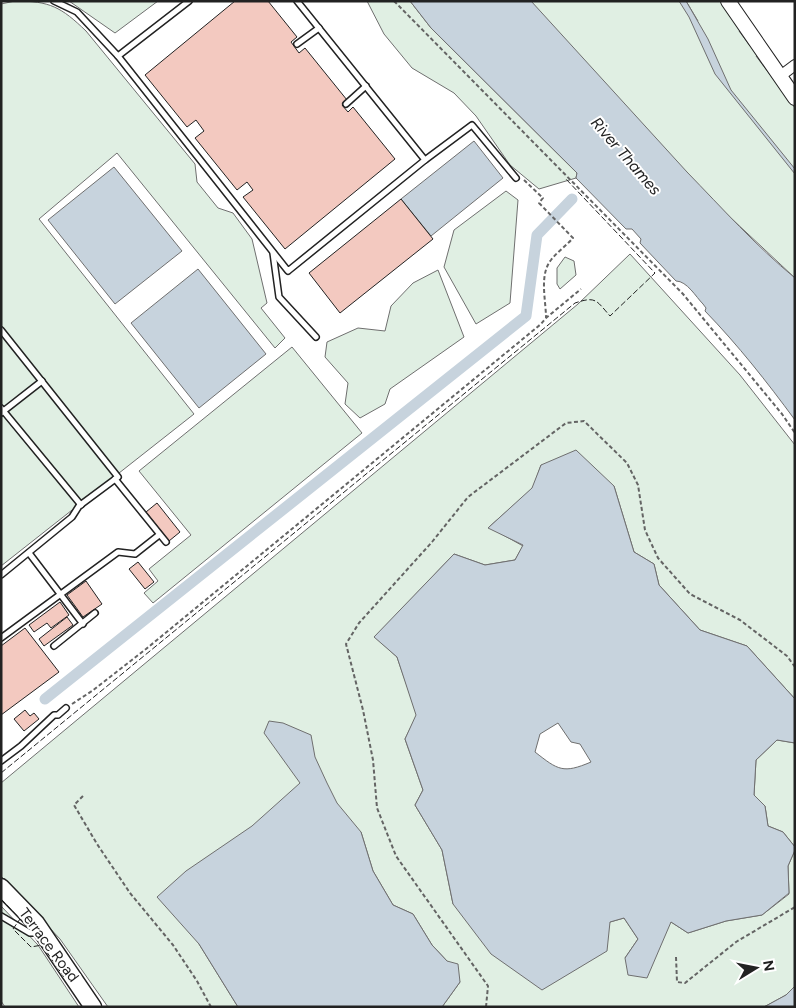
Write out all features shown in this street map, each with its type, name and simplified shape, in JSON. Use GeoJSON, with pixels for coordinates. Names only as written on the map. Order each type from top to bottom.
{"type":"FeatureCollection","features":[{"type":"Feature","properties":{"kind":"main road","name":"Terrace Road"},"geometry":{"type":"LineString","coordinates":[[1,887],[24,909],[44,934],[93,1007]]}},
{"type":"Feature","properties":{"kind":"street"},"geometry":{"type":"LineString","coordinates":[[728,1],[795,98]]}},
{"type":"Feature","properties":{"kind":"street"},"geometry":{"type":"LineString","coordinates":[[780,77],[795,65]]}},
{"type":"Feature","properties":{"kind":"lane"},"geometry":{"type":"LineString","coordinates":[[54,1],[77,12],[118,56],[288,271],[425,160],[472,125],[516,178]]}},
{"type":"Feature","properties":{"kind":"lane"},"geometry":{"type":"LineString","coordinates":[[118,56],[190,1]]}},
{"type":"Feature","properties":{"kind":"lane"},"geometry":{"type":"LineString","coordinates":[[297,1],[425,160]]}},
{"type":"Feature","properties":{"kind":"lane"},"geometry":{"type":"LineString","coordinates":[[296,44],[319,28]]}},
{"type":"Feature","properties":{"kind":"lane"},"geometry":{"type":"LineString","coordinates":[[346,104],[366,86]]}},
{"type":"Feature","properties":{"kind":"lane"},"geometry":{"type":"LineString","coordinates":[[273,252],[279,297],[316,337]]}},
{"type":"Feature","properties":{"kind":"lane"},"geometry":{"type":"LineString","coordinates":[[1,330],[118,477],[116,479],[166,542]]}},
{"type":"Feature","properties":{"kind":"lane"},"geometry":{"type":"LineString","coordinates":[[42,381],[2,411],[81,504]]}},
{"type":"Feature","properties":{"kind":"lane"},"geometry":{"type":"LineString","coordinates":[[1,575],[72,517],[81,504],[116,479]]}},
{"type":"Feature","properties":{"kind":"lane"},"geometry":{"type":"LineString","coordinates":[[1,638],[118,552],[135,554],[160,535]]}},
{"type":"Feature","properties":{"kind":"lane"},"geometry":{"type":"LineString","coordinates":[[29,553],[82,624]]}},
{"type":"Feature","properties":{"kind":"lane"},"geometry":{"type":"LineString","coordinates":[[54,646],[96,614]]}},
{"type":"Feature","properties":{"kind":"lane"},"geometry":{"type":"LineString","coordinates":[[1,761],[21,746],[54,715],[58,715],[66,708]]}},
{"type":"Feature","properties":{"kind":"lane"},"geometry":{"type":"LineString","coordinates":[[1,916],[30,933],[44,934]]}},
{"type":"Feature","properties":{"kind":"path"},"geometry":{"type":"LineString","coordinates":[[394,1],[683,294],[782,414],[795,433]]}},
{"type":"Feature","properties":{"kind":"path"},"geometry":{"type":"LineString","coordinates":[[516,178],[522,178],[543,198],[539,203],[573,238],[551,259],[546,269],[544,281],[546,318]]}},
{"type":"Feature","properties":{"kind":"path"},"geometry":{"type":"LineString","coordinates":[[66,708],[92,691],[146,649],[581,289]]}},
{"type":"Feature","properties":{"kind":"path"},"geometry":{"type":"LineString","coordinates":[[486,1007],[488,986],[396,856],[377,808],[373,760],[363,710],[346,644],[359,623],[432,542],[468,497],[566,422],[584,421],[627,463],[638,485],[645,530],[658,558],[690,594],[740,620],[787,656],[795,666]]}},
{"type":"Feature","properties":{"kind":"path"},"geometry":{"type":"LineString","coordinates":[[83,796],[74,805],[97,844],[130,893],[173,945],[197,981],[211,1007]]}},
{"type":"Feature","properties":{"kind":"path"},"geometry":{"type":"LineString","coordinates":[[676,957],[677,982],[685,983],[736,942],[795,906]]}},
{"type":"Feature","properties":{"kind":"green space"},"geometry":{"type":"Polygon","coordinates":[[[15,1],[37,2],[54,7],[69,16],[86,31],[195,164],[197,182],[218,208],[233,213],[252,239],[267,303],[261,308],[285,338],[275,348],[117,153],[39,219],[194,414],[1,566],[1,4],[15,1]]]}},
{"type":"Feature","properties":{"kind":"green space"},"geometry":{"type":"Polygon","coordinates":[[[69,1],[158,1],[115,33],[69,1]]]}},
{"type":"Feature","properties":{"kind":"green space"},"geometry":{"type":"Polygon","coordinates":[[[367,1],[410,1],[431,28],[577,173],[576,178],[539,189],[510,165],[476,116],[454,93],[412,68],[384,34],[367,1]]]}},
{"type":"Feature","properties":{"kind":"green space"},"geometry":{"type":"Polygon","coordinates":[[[529,1],[685,1],[693,25],[698,21],[686,1],[726,1],[743,28],[739,31],[750,46],[755,48],[758,55],[756,56],[795,108],[795,278],[669,160],[529,1]]]}},
{"type":"Feature","properties":{"kind":"green space"},"geometry":{"type":"Polygon","coordinates":[[[506,191],[518,200],[510,303],[476,324],[444,267],[454,230],[506,191]]]}},
{"type":"Feature","properties":{"kind":"green space"},"geometry":{"type":"Polygon","coordinates":[[[630,254],[740,375],[795,445],[795,699],[747,646],[700,630],[659,585],[654,564],[634,552],[614,486],[541,465],[533,488],[489,527],[523,546],[515,560],[485,565],[454,554],[375,637],[397,657],[417,715],[405,739],[423,790],[415,805],[442,850],[453,904],[610,922],[624,918],[638,939],[625,958],[671,922],[688,933],[726,921],[762,915],[789,894],[788,866],[795,850],[795,986],[786,995],[764,1007],[442,1007],[460,982],[447,961],[432,945],[413,914],[393,905],[373,871],[361,832],[199,944],[238,1007],[108,1007],[60,939],[1,876],[1,783],[578,304],[630,254]]]}},
{"type":"Feature","properties":{"kind":"green space"},"geometry":{"type":"Polygon","coordinates":[[[565,257],[574,261],[576,275],[560,289],[557,284],[557,268],[565,257]]]}},
{"type":"Feature","properties":{"kind":"green space"},"geometry":{"type":"Polygon","coordinates":[[[438,270],[464,337],[390,389],[385,404],[360,418],[345,404],[348,383],[325,357],[327,342],[358,328],[385,331],[391,306],[413,283],[438,270]]]}},
{"type":"Feature","properties":{"kind":"green space"},"geometry":{"type":"Polygon","coordinates":[[[292,347],[362,433],[153,603],[144,593],[158,581],[149,569],[191,535],[139,471],[292,347]]]}},
{"type":"Feature","properties":{"kind":"green space"},"geometry":{"type":"Polygon","coordinates":[[[777,740],[795,743],[795,847],[783,832],[768,826],[765,806],[754,795],[756,760],[777,740]]]}},
{"type":"Feature","properties":{"kind":"green space"},"geometry":{"type":"Polygon","coordinates":[[[1,906],[38,945],[79,1007],[5,1007],[1,1001],[1,906]]]}},
{"type":"Feature","properties":{"kind":"water","name":"River Thames"},"geometry":{"type":"Polygon","coordinates":[[[410,1],[531,1],[687,172],[753,240],[795,278],[795,420],[752,364],[705,311],[706,308],[691,290],[684,284],[676,281],[640,243],[641,239],[632,229],[626,229],[576,178],[577,173],[431,28],[410,1]]]}},
{"type":"Feature","properties":{"kind":"water"},"geometry":{"type":"Polygon","coordinates":[[[679,1],[686,1],[708,39],[731,90],[795,169],[795,174],[715,74],[689,17],[679,1]]]}},
{"type":"Feature","properties":{"kind":"water"},"geometry":{"type":"Polygon","coordinates":[[[474,141],[503,178],[431,236],[401,199],[474,141]]]}},
{"type":"Feature","properties":{"kind":"water"},"geometry":{"type":"Polygon","coordinates":[[[114,167],[182,251],[115,304],[48,220],[114,167]]]}},
{"type":"Feature","properties":{"kind":"water"},"geometry":{"type":"Polygon","coordinates":[[[198,269],[266,354],[199,408],[131,323],[198,269]]]}},
{"type":"Feature","properties":{"kind":"water"},"geometry":{"type":"Polygon","coordinates":[[[576,450],[614,486],[634,552],[654,564],[659,585],[700,630],[747,646],[795,699],[795,743],[777,740],[756,760],[754,795],[765,806],[768,826],[783,832],[795,847],[788,866],[789,893],[762,915],[726,921],[688,933],[671,922],[647,978],[628,975],[625,958],[638,939],[624,918],[610,922],[607,951],[542,990],[491,954],[453,904],[442,850],[415,805],[423,790],[405,739],[416,715],[397,657],[374,637],[454,554],[485,565],[515,560],[523,545],[488,528],[532,488],[541,465],[576,450]],[[558,723],[540,734],[535,752],[550,763],[561,768],[574,768],[591,762],[580,744],[571,742],[558,723]]]}},
{"type":"Feature","properties":{"kind":"water"},"geometry":{"type":"Polygon","coordinates":[[[269,721],[283,723],[311,735],[315,757],[327,783],[337,803],[361,832],[373,871],[393,905],[413,914],[432,945],[447,961],[458,964],[460,982],[442,1007],[238,1007],[199,944],[157,897],[186,871],[252,826],[300,783],[264,733],[269,721]]]}},
{"type":"Feature","properties":{"kind":"water"},"geometry":{"type":"Polygon","coordinates":[[[795,986],[795,1007],[764,1007],[786,995],[795,986]]]}},
{"type":"Feature","properties":{"kind":"building"},"geometry":{"type":"Polygon","coordinates":[[[235,1],[268,1],[297,37],[291,42],[299,53],[305,48],[347,100],[342,105],[348,112],[353,107],[395,159],[285,249],[243,197],[253,190],[247,182],[237,190],[195,138],[204,131],[196,120],[187,127],[145,75],[235,1]]]}},
{"type":"Feature","properties":{"kind":"building"},"geometry":{"type":"Polygon","coordinates":[[[401,199],[433,239],[340,313],[309,273],[401,199]]]}},
{"type":"Feature","properties":{"kind":"building"},"geometry":{"type":"Polygon","coordinates":[[[157,503],[180,532],[169,541],[146,512],[157,503]]]}},
{"type":"Feature","properties":{"kind":"building"},"geometry":{"type":"Polygon","coordinates":[[[138,562],[154,582],[145,589],[129,569],[138,562]]]}},
{"type":"Feature","properties":{"kind":"building"},"geometry":{"type":"Polygon","coordinates":[[[86,581],[102,604],[83,617],[67,595],[86,581]]]}},
{"type":"Feature","properties":{"kind":"building"},"geometry":{"type":"Polygon","coordinates":[[[60,602],[69,615],[51,628],[47,623],[34,632],[29,625],[60,602]]]}},
{"type":"Feature","properties":{"kind":"building"},"geometry":{"type":"Polygon","coordinates":[[[67,617],[73,625],[44,646],[39,639],[67,617]]]}},
{"type":"Feature","properties":{"kind":"building"},"geometry":{"type":"Polygon","coordinates":[[[25,628],[59,672],[1,715],[1,646],[25,628]]]}},
{"type":"Feature","properties":{"kind":"building"},"geometry":{"type":"Polygon","coordinates":[[[25,710],[30,716],[34,713],[39,719],[24,731],[14,719],[25,710]]]}},
{"type":"Feature","properties":{"kind":"waterway"},"geometry":{"type":"LineString","coordinates":[[45,699],[526,316],[537,235],[572,199]]}},
{"type":"Feature","properties":{"kind":"fence"},"geometry":{"type":"LineString","coordinates":[[1,773],[575,303],[587,300],[595,301],[610,316],[655,273],[565,178]]}},
{"type":"Feature","properties":{"kind":"fence"},"geometry":{"type":"LineString","coordinates":[[1,899],[20,919],[13,929],[31,947],[42,945],[64,977]]}}]}
